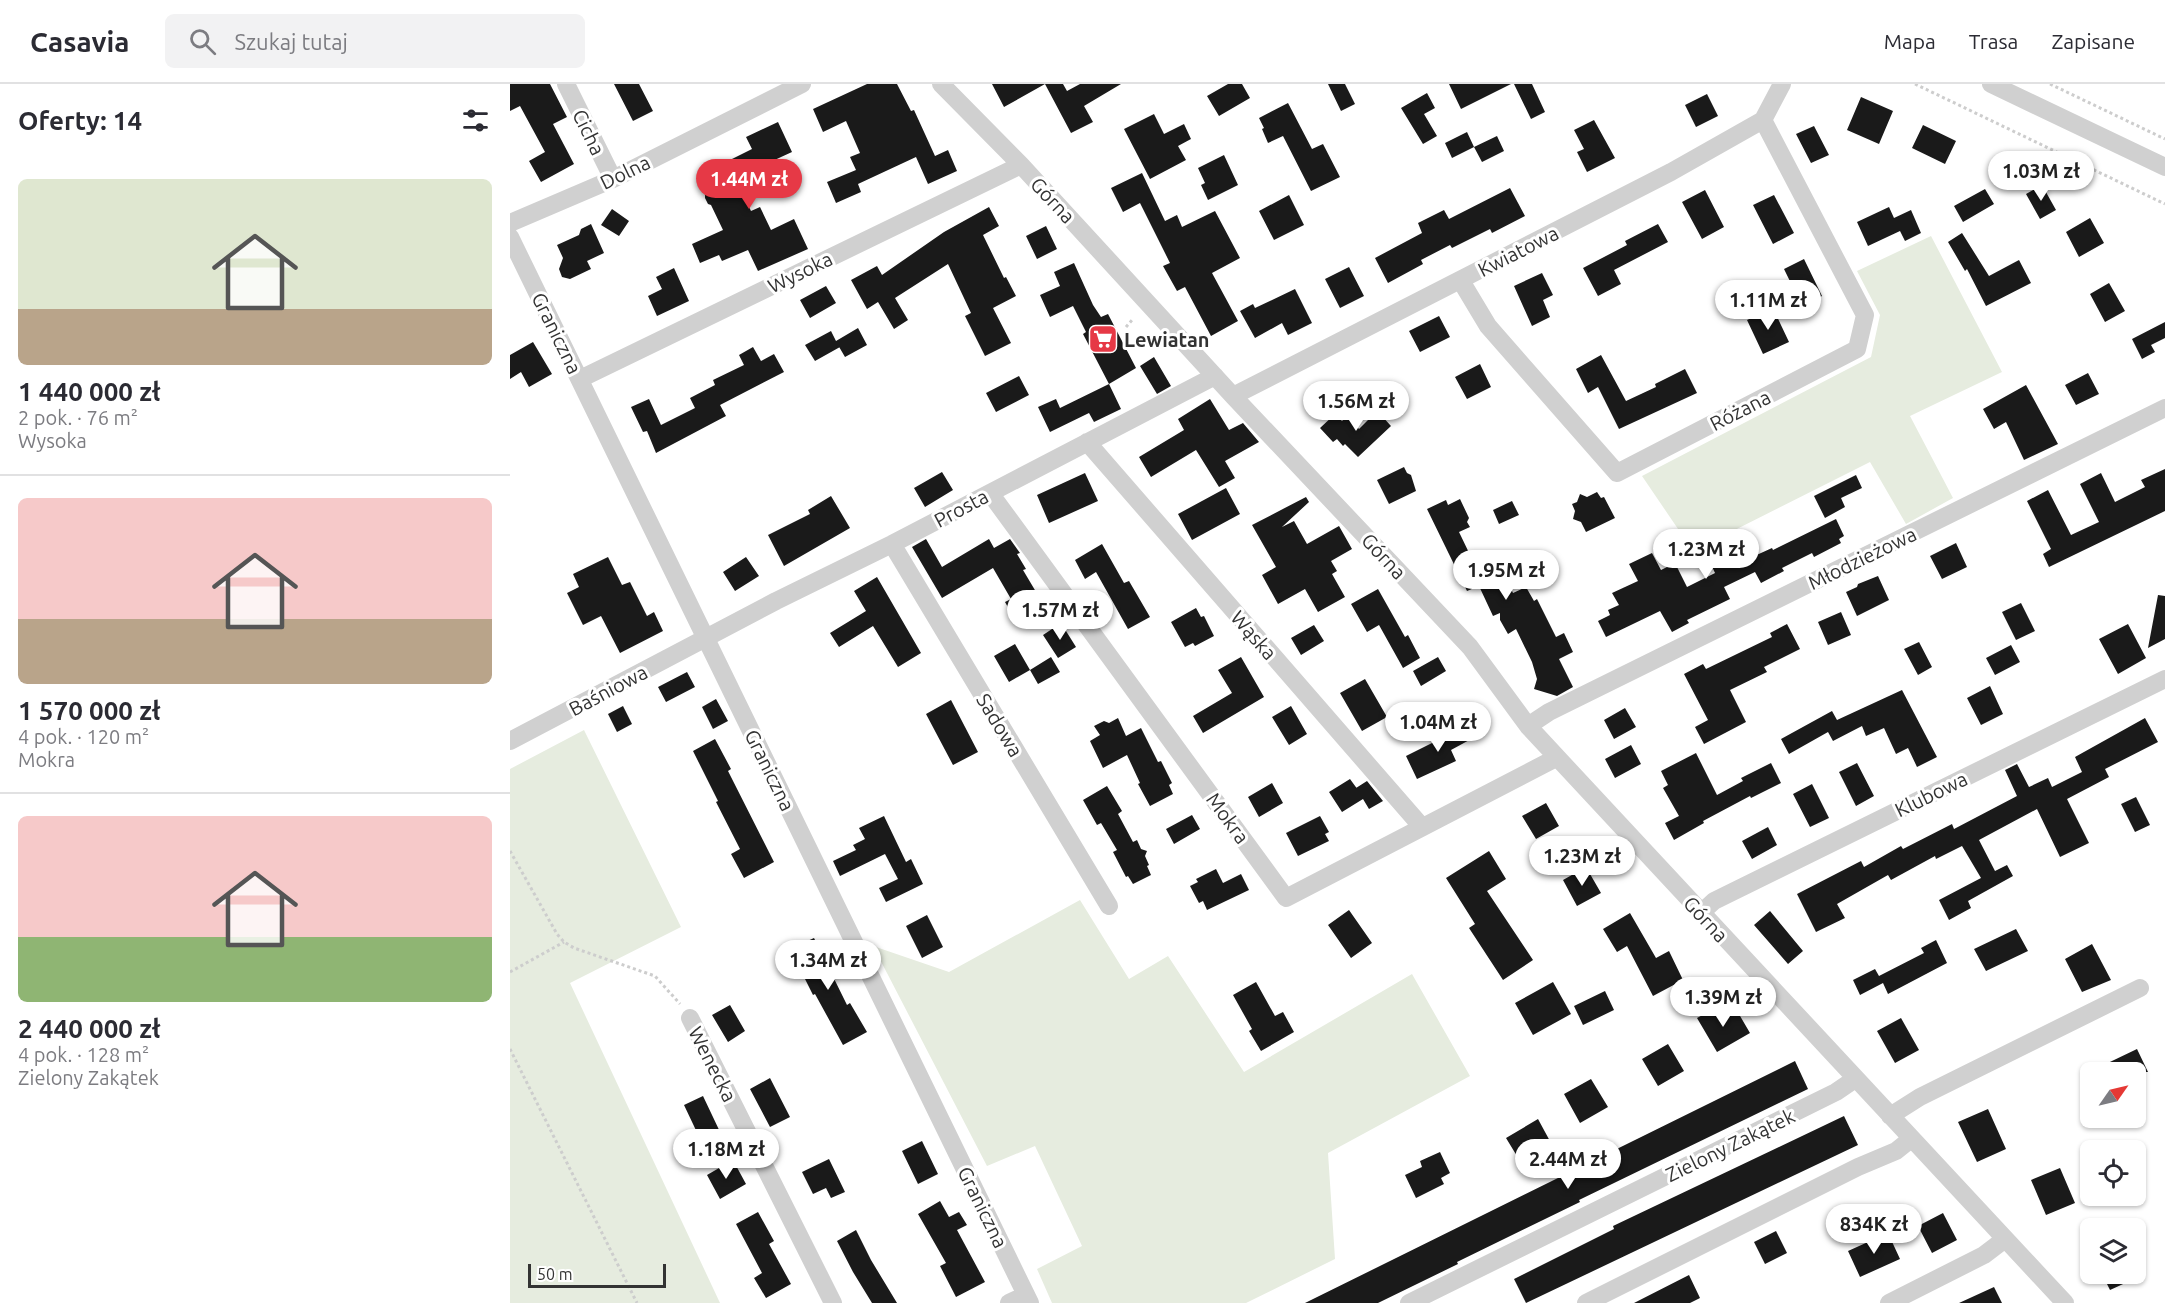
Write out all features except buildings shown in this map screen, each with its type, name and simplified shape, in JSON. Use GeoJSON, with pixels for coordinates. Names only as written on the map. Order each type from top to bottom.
{"type":"FeatureCollection","features":[{"type":"Feature","properties":{"kind":"street","name":"Cicha"},"geometry":{"type":"LineString","coordinates":[[566,84],[613,179]]}},
{"type":"Feature","properties":{"kind":"street","name":"Dolna"},"geometry":{"type":"LineString","coordinates":[[510,223],[613,179],[802,84]]}},
{"type":"Feature","properties":{"kind":"street","name":"Górna"},"geometry":{"type":"LineString","coordinates":[[941,84],[1021,165],[1233,396],[1470,648],[1528,726],[1556,758],[2065,1303]]}},
{"type":"Feature","properties":{"kind":"street"},"geometry":{"type":"LineString","coordinates":[[1763,120],[1782,84]]}},
{"type":"Feature","properties":{"kind":"street"},"geometry":{"type":"LineString","coordinates":[[1991,84],[2165,167]]}},
{"type":"Feature","properties":{"kind":"street","name":"Kwiatowa"},"geometry":{"type":"LineString","coordinates":[[1233,396],[1671,172],[1763,120]]}},
{"type":"Feature","properties":{"kind":"street","name":"Różana"},"geometry":{"type":"LineString","coordinates":[[1461,280],[1488,326],[1617,473],[1857,349],[1865,315],[1763,120]]}},
{"type":"Feature","properties":{"kind":"street","name":"Wysoka"},"geometry":{"type":"LineString","coordinates":[[579,379],[1021,165]]}},
{"type":"Feature","properties":{"kind":"street","name":"Graniczna"},"geometry":{"type":"LineString","coordinates":[[510,237],[1028,1299]]}},
{"type":"Feature","properties":{"kind":"street","name":"Prosta"},"geometry":{"type":"LineString","coordinates":[[706,639],[1215,376]]}},
{"type":"Feature","properties":{"kind":"street","name":"Młodzieżowa"},"geometry":{"type":"LineString","coordinates":[[1528,726],[1549,712],[2165,408]]}},
{"type":"Feature","properties":{"kind":"street","name":"Wąska"},"geometry":{"type":"LineString","coordinates":[[1087,442],[1422,827]]}},
{"type":"Feature","properties":{"kind":"street","name":"Mokra"},"geometry":{"type":"LineString","coordinates":[[990,493],[1286,898],[1556,758]]}},
{"type":"Feature","properties":{"kind":"street","name":"Sadowa"},"geometry":{"type":"LineString","coordinates":[[892,544],[1109,906]]}},
{"type":"Feature","properties":{"kind":"street","name":"Baśniowa"},"geometry":{"type":"LineString","coordinates":[[510,741],[706,639]]}},
{"type":"Feature","properties":{"kind":"street","name":"Klubowa"},"geometry":{"type":"LineString","coordinates":[[1701,913],[1714,901],[2165,679]]}},
{"type":"Feature","properties":{"kind":"street"},"geometry":{"type":"LineString","coordinates":[[1890,1116],[1920,1098],[2140,988]]}},
{"type":"Feature","properties":{"kind":"street","name":"Wenecka"},"geometry":{"type":"LineString","coordinates":[[690,1018],[833,1303]]}},
{"type":"Feature","properties":{"kind":"street","name":"Zielony Zakątek"},"geometry":{"type":"LineString","coordinates":[[1409,1303],[1836,1092],[1855,1079]]}},
{"type":"Feature","properties":{"kind":"street"},"geometry":{"type":"LineString","coordinates":[[1586,1303],[1858,1167],[1896,1151],[1911,1139]]}},
{"type":"Feature","properties":{"kind":"street"},"geometry":{"type":"LineString","coordinates":[[1889,1303],[1984,1255],[2005,1239]]}},
{"type":"Feature","properties":{"kind":"street"},"geometry":{"type":"LineString","coordinates":[[1009,1303],[1028,1299]]}},
{"type":"Feature","properties":{"kind":"path"},"geometry":{"type":"LineString","coordinates":[[1915,84],[2165,204]]}},
{"type":"Feature","properties":{"kind":"path"},"geometry":{"type":"LineString","coordinates":[[2050,84],[2165,139]]}},
{"type":"Feature","properties":{"kind":"path"},"geometry":{"type":"LineString","coordinates":[[1126,327],[1132,320]]}},
{"type":"Feature","properties":{"kind":"path"},"geometry":{"type":"LineString","coordinates":[[510,851],[556,934],[564,942],[574,948],[655,976],[676,998],[690,1018]]}},
{"type":"Feature","properties":{"kind":"path"},"geometry":{"type":"LineString","coordinates":[[510,972],[564,942]]}},
{"type":"Feature","properties":{"kind":"path"},"geometry":{"type":"LineString","coordinates":[[510,1049],[637,1303]]}},
{"type":"Feature","properties":{"kind":"shaded area"},"geometry":{"type":"Polygon","coordinates":[[[1931,236],[2002,372],[1910,416],[1953,498],[1906,524],[1870,462],[1693,551],[1642,476],[1871,357],[1880,315],[1857,271],[1931,236]]]}},
{"type":"Feature","properties":{"kind":"shaded area"},"geometry":{"type":"Polygon","coordinates":[[[584,730],[681,927],[570,983],[720,1303],[510,1303],[510,769],[584,730]]]}},
{"type":"Feature","properties":{"kind":"shaded area"},"geometry":{"type":"Polygon","coordinates":[[[1080,900],[1129,979],[1168,956],[1244,1072],[1412,974],[1470,1076],[1328,1153],[1335,1259],[1246,1303],[1052,1303],[1037,1269],[1082,1246],[1035,1146],[987,1166],[873,946],[949,972],[1080,900]]]}},
{"type":"Feature","properties":{"kind":"place","name":"Lewiatan"},"geometry":{"type":"Point","coordinates":[1103,339]}}]}
